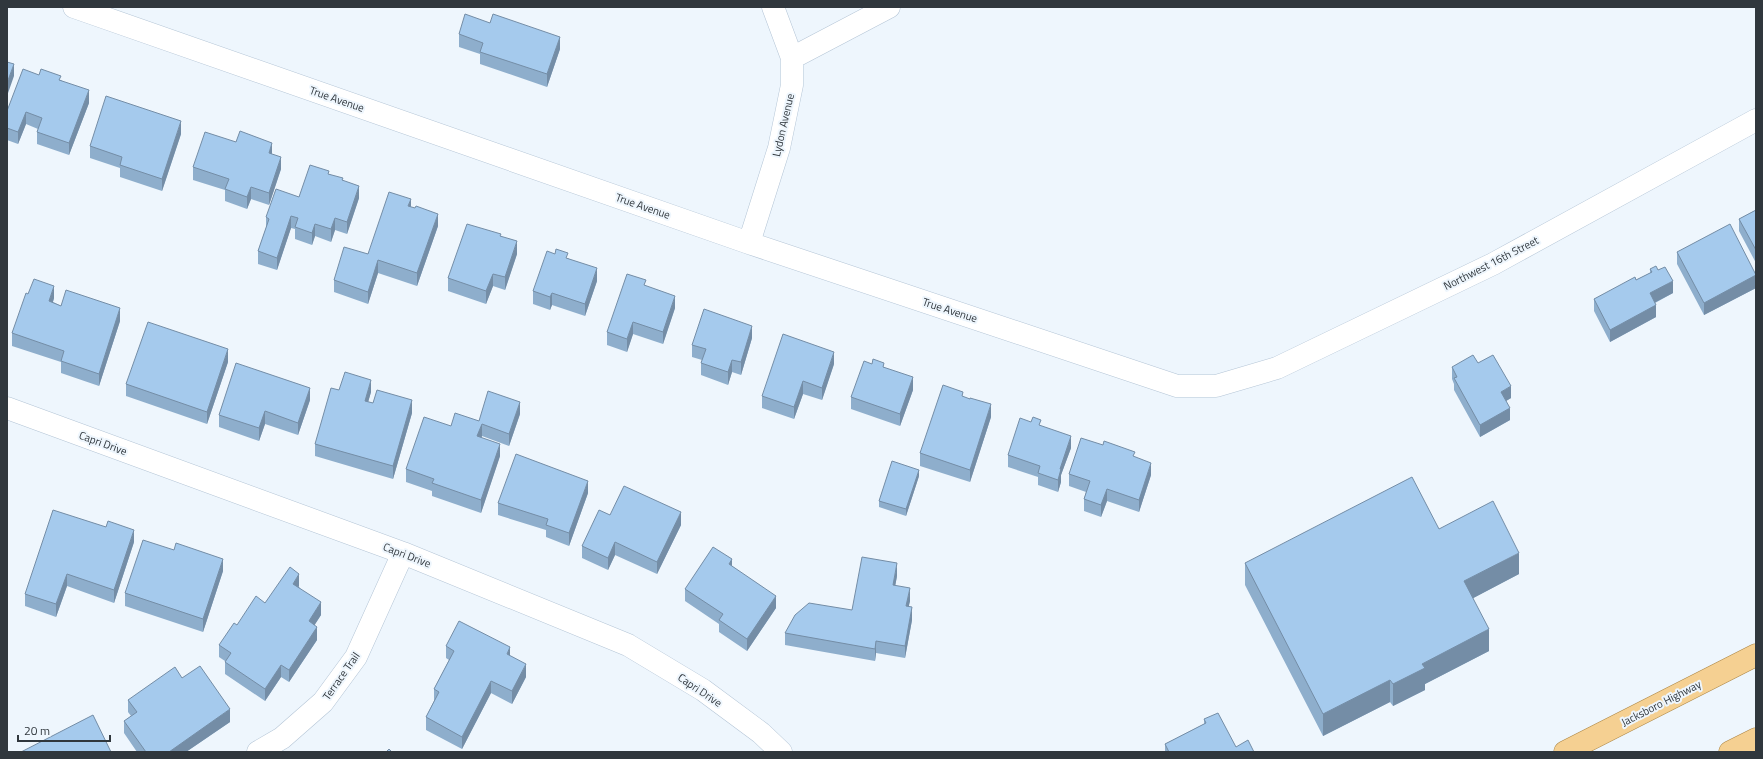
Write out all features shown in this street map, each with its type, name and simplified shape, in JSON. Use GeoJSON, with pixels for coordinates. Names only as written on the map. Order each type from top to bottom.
{"type":"FeatureCollection","features":[{"type":"Feature","properties":{"kind":"main road","name":"Jacksboro Highway"},"geometry":{"type":"LineString","coordinates":[[1565,752],[1756,655]]}},
{"type":"Feature","properties":{"kind":"main road"},"geometry":{"type":"LineString","coordinates":[[1730,752],[1756,739]]}},
{"type":"Feature","properties":{"kind":"street","name":"True Avenue"},"geometry":{"type":"LineString","coordinates":[[74,7],[749,243],[1177,386],[1216,386]]}},
{"type":"Feature","properties":{"kind":"street","name":"Lydon Avenue"},"geometry":{"type":"LineString","coordinates":[[749,243],[779,148],[792,85],[792,58],[773,7]]}},
{"type":"Feature","properties":{"kind":"street"},"geometry":{"type":"LineString","coordinates":[[792,58],[889,7]]}},
{"type":"Feature","properties":{"kind":"street","name":"Northwest 16th Street"},"geometry":{"type":"LineString","coordinates":[[1216,386],[1277,368],[1493,264],[1756,120]]}},
{"type":"Feature","properties":{"kind":"street","name":"Capri Drive"},"geometry":{"type":"LineString","coordinates":[[7,408],[403,553],[628,645],[703,690],[761,733],[781,752]]}},
{"type":"Feature","properties":{"kind":"street","name":"Terrace Trail"},"geometry":{"type":"LineString","coordinates":[[258,752],[282,738],[323,702],[356,657],[403,553]]}},
{"type":"Feature","properties":{"kind":"building"},"geometry":{"type":"Polygon","coordinates":[[[465,14],[490,23],[493,14],[560,37],[547,74],[480,52],[483,43],[459,34],[465,14]]]}},
{"type":"Feature","properties":{"kind":"building"},"geometry":{"type":"Polygon","coordinates":[[[7,62],[14,64],[7,83],[7,62]]]}},
{"type":"Feature","properties":{"kind":"building"},"geometry":{"type":"Polygon","coordinates":[[[23,69],[39,75],[41,69],[61,76],[59,80],[89,90],[69,143],[37,132],[42,118],[26,112],[18,132],[7,128],[7,111],[23,69]]]}},
{"type":"Feature","properties":{"kind":"building"},"geometry":{"type":"Polygon","coordinates":[[[106,96],[181,121],[162,179],[120,165],[122,157],[90,146],[106,96]]]}},
{"type":"Feature","properties":{"kind":"building"},"geometry":{"type":"Polygon","coordinates":[[[240,131],[272,143],[269,153],[281,157],[269,193],[251,187],[247,197],[225,189],[229,179],[193,167],[205,132],[236,142],[240,131]]]}},
{"type":"Feature","properties":{"kind":"building"},"geometry":{"type":"Polygon","coordinates":[[[310,165],[329,171],[328,174],[343,178],[342,180],[359,186],[347,222],[335,218],[331,229],[315,224],[312,233],[295,227],[298,218],[291,216],[277,258],[258,251],[269,219],[266,217],[276,189],[299,197],[310,165]]]}},
{"type":"Feature","properties":{"kind":"building"},"geometry":{"type":"Polygon","coordinates":[[[389,192],[411,199],[408,206],[415,208],[416,206],[438,214],[417,273],[378,260],[368,292],[334,280],[344,247],[368,254],[389,192]]]}},
{"type":"Feature","properties":{"kind":"building"},"geometry":{"type":"Polygon","coordinates":[[[1756,210],[1756,250],[1739,219],[1756,210]]]}},
{"type":"Feature","properties":{"kind":"building"},"geometry":{"type":"Polygon","coordinates":[[[467,224],[501,234],[500,236],[517,241],[505,277],[493,274],[486,291],[448,278],[467,224]]]}},
{"type":"Feature","properties":{"kind":"building"},"geometry":{"type":"Polygon","coordinates":[[[1730,224],[1756,275],[1704,303],[1677,252],[1730,224]]]}},
{"type":"Feature","properties":{"kind":"building"},"geometry":{"type":"Polygon","coordinates":[[[556,249],[568,253],[566,258],[597,268],[585,304],[552,293],[550,297],[533,291],[547,251],[555,254],[556,249]]]}},
{"type":"Feature","properties":{"kind":"building"},"geometry":{"type":"Polygon","coordinates":[[[1656,266],[1658,270],[1665,267],[1673,281],[1650,293],[1656,305],[1610,330],[1594,299],[1635,277],[1636,280],[1652,272],[1650,269],[1656,266]]]}},
{"type":"Feature","properties":{"kind":"building"},"geometry":{"type":"Polygon","coordinates":[[[627,274],[646,280],[644,285],[675,296],[663,332],[633,322],[627,339],[607,332],[627,274]]]}},
{"type":"Feature","properties":{"kind":"building"},"geometry":{"type":"Polygon","coordinates":[[[34,279],[54,286],[49,301],[61,306],[66,290],[120,308],[99,374],[61,361],[64,351],[12,333],[26,293],[28,294],[34,279]]]}},
{"type":"Feature","properties":{"kind":"building"},"geometry":{"type":"Polygon","coordinates":[[[704,309],[752,326],[741,362],[732,360],[728,372],[701,363],[706,349],[692,345],[704,309]]]}},
{"type":"Feature","properties":{"kind":"building"},"geometry":{"type":"Polygon","coordinates":[[[148,322],[228,349],[207,412],[126,384],[148,322]]]}},
{"type":"Feature","properties":{"kind":"building"},"geometry":{"type":"Polygon","coordinates":[[[783,334],[834,352],[822,388],[803,381],[794,407],[762,396],[783,334]]]}},
{"type":"Feature","properties":{"kind":"building"},"geometry":{"type":"Polygon","coordinates":[[[1473,355],[1478,363],[1493,355],[1511,386],[1501,392],[1510,408],[1480,425],[1454,378],[1457,377],[1452,367],[1473,355]]]}},
{"type":"Feature","properties":{"kind":"building"},"geometry":{"type":"Polygon","coordinates":[[[873,359],[884,363],[883,367],[913,377],[900,414],[851,397],[864,361],[872,364],[873,359]]]}},
{"type":"Feature","properties":{"kind":"building"},"geometry":{"type":"Polygon","coordinates":[[[236,363],[310,388],[298,423],[265,411],[259,428],[219,415],[236,363]]]}},
{"type":"Feature","properties":{"kind":"building"},"geometry":{"type":"Polygon","coordinates":[[[345,372],[371,380],[365,401],[373,403],[377,390],[412,400],[393,466],[315,444],[331,388],[339,390],[345,372]]]}},
{"type":"Feature","properties":{"kind":"building"},"geometry":{"type":"Polygon","coordinates":[[[943,385],[963,392],[962,396],[991,404],[970,470],[920,453],[943,385]]]}},
{"type":"Feature","properties":{"kind":"building"},"geometry":{"type":"Polygon","coordinates":[[[488,391],[520,402],[509,434],[482,424],[477,436],[500,444],[481,500],[432,483],[434,479],[406,469],[424,417],[451,426],[455,413],[479,421],[488,391]]]}},
{"type":"Feature","properties":{"kind":"building"},"geometry":{"type":"Polygon","coordinates":[[[1033,417],[1041,420],[1039,425],[1071,436],[1058,480],[1038,473],[1040,466],[1008,455],[1020,418],[1031,422],[1033,417]]]}},
{"type":"Feature","properties":{"kind":"building"},"geometry":{"type":"Polygon","coordinates":[[[1081,438],[1103,445],[1104,441],[1135,452],[1133,456],[1151,463],[1139,500],[1107,489],[1101,505],[1084,499],[1090,481],[1069,474],[1081,438]]]}},
{"type":"Feature","properties":{"kind":"building"},"geometry":{"type":"Polygon","coordinates":[[[516,454],[588,481],[569,533],[546,525],[548,519],[498,503],[516,454]]]}},
{"type":"Feature","properties":{"kind":"building"},"geometry":{"type":"Polygon","coordinates":[[[892,461],[919,470],[906,509],[879,501],[892,461]]]}},
{"type":"Feature","properties":{"kind":"building"},"geometry":{"type":"Polygon","coordinates":[[[1412,477],[1439,529],[1493,501],[1519,553],[1464,581],[1489,629],[1422,664],[1425,668],[1393,684],[1390,680],[1323,714],[1245,563],[1412,477]]]}},
{"type":"Feature","properties":{"kind":"building"},"geometry":{"type":"Polygon","coordinates":[[[624,486],[681,512],[657,562],[615,542],[608,558],[582,546],[599,510],[610,515],[624,486]]]}},
{"type":"Feature","properties":{"kind":"building"},"geometry":{"type":"Polygon","coordinates":[[[53,510],[106,527],[108,521],[134,530],[114,590],[67,574],[56,604],[25,594],[53,510]]]}},
{"type":"Feature","properties":{"kind":"building"},"geometry":{"type":"Polygon","coordinates":[[[143,540],[174,550],[176,543],[223,559],[203,619],[125,593],[143,540]]]}},
{"type":"Feature","properties":{"kind":"building"},"geometry":{"type":"Polygon","coordinates":[[[713,547],[732,559],[729,564],[776,596],[747,639],[719,620],[723,614],[685,589],[713,547]]]}},
{"type":"Feature","properties":{"kind":"building"},"geometry":{"type":"Polygon","coordinates":[[[862,557],[897,563],[893,585],[910,588],[906,606],[912,607],[905,646],[876,641],[875,649],[785,633],[795,615],[809,603],[852,610],[862,557]]]}},
{"type":"Feature","properties":{"kind":"building"},"geometry":{"type":"Polygon","coordinates":[[[290,567],[299,574],[293,584],[321,602],[309,621],[317,627],[289,670],[281,665],[265,689],[225,662],[231,653],[219,645],[234,623],[237,625],[256,596],[265,603],[290,567]]]}},
{"type":"Feature","properties":{"kind":"building"},"geometry":{"type":"Polygon","coordinates":[[[459,621],[510,647],[507,654],[526,664],[512,691],[491,681],[462,737],[426,717],[439,692],[434,689],[454,651],[446,646],[459,621]]]}},
{"type":"Feature","properties":{"kind":"building"},"geometry":{"type":"Polygon","coordinates":[[[200,666],[230,709],[169,752],[146,752],[124,721],[137,712],[128,700],[175,667],[182,678],[200,666]]]}},
{"type":"Feature","properties":{"kind":"building"},"geometry":{"type":"Polygon","coordinates":[[[1218,713],[1236,747],[1248,740],[1254,752],[1169,752],[1165,744],[1206,723],[1204,719],[1218,713]]]}},
{"type":"Feature","properties":{"kind":"building"},"geometry":{"type":"Polygon","coordinates":[[[93,715],[111,752],[21,752],[93,715]]]}}]}
